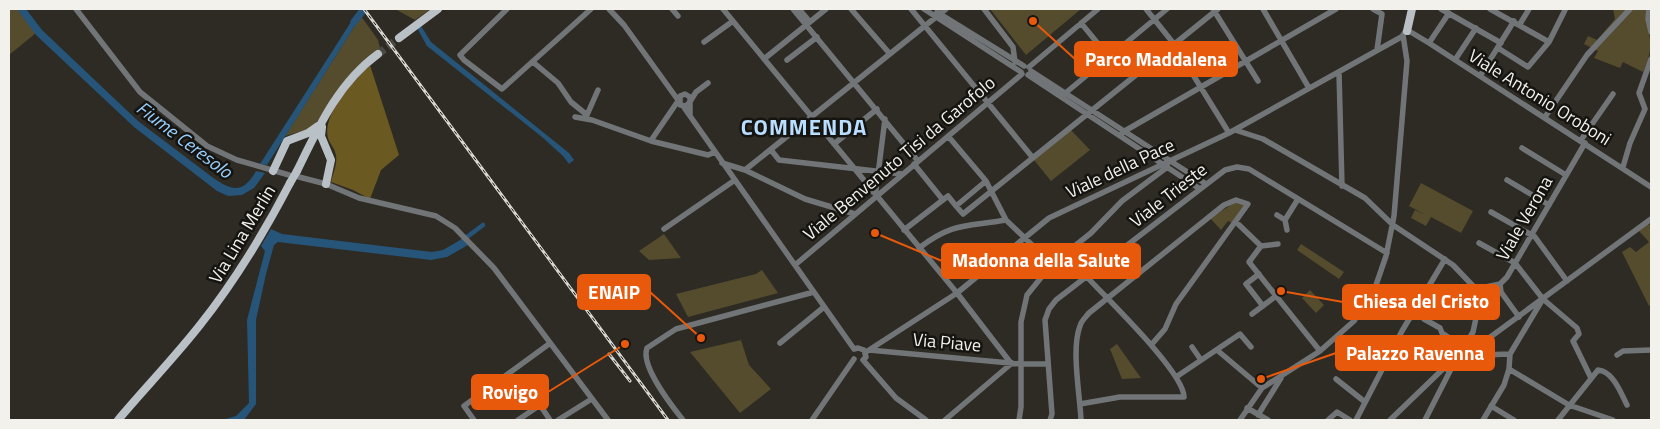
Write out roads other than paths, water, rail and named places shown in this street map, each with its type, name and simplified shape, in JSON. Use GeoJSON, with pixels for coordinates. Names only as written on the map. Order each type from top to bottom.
{"type":"FeatureCollection","features":[{"type":"Feature","properties":{"kind":"main road"},"geometry":{"type":"LineString","coordinates":[[399,38],[438,9]]}},
{"type":"Feature","properties":{"kind":"main road"},"geometry":{"type":"LineString","coordinates":[[1407,35],[1412,9]]}},
{"type":"Feature","properties":{"kind":"main road","name":"Via Lina Merlin"},"geometry":{"type":"LineString","coordinates":[[118,420],[190,337],[228,288],[262,236],[290,179],[298,174],[305,153],[336,97],[353,75],[378,54]]}},
{"type":"Feature","properties":{"kind":"main road"},"geometry":{"type":"LineString","coordinates":[[273,171],[287,141],[314,130],[325,117]]}},
{"type":"Feature","properties":{"kind":"main road"},"geometry":{"type":"LineString","coordinates":[[325,117],[321,136],[331,160],[326,184]]}},
{"type":"Feature","properties":{"kind":"main road"},"geometry":{"type":"LineString","coordinates":[[295,137],[303,141],[305,153],[318,146],[327,149]]}},
{"type":"Feature","properties":{"kind":"street"},"geometry":{"type":"LineString","coordinates":[[76,9],[140,92],[207,146],[290,179]]}},
{"type":"Feature","properties":{"kind":"street"},"geometry":{"type":"LineString","coordinates":[[508,9],[461,52],[460,56],[502,89],[591,9]]}},
{"type":"Feature","properties":{"kind":"street"},"geometry":{"type":"LineString","coordinates":[[609,9],[624,25]]}},
{"type":"Feature","properties":{"kind":"street"},"geometry":{"type":"LineString","coordinates":[[614,9],[669,88],[684,103],[691,118],[722,163],[854,349]]}},
{"type":"Feature","properties":{"kind":"street"},"geometry":{"type":"LineString","coordinates":[[672,9],[678,16]]}},
{"type":"Feature","properties":{"kind":"street"},"geometry":{"type":"LineString","coordinates":[[723,9],[957,293],[1011,362],[945,420]]}},
{"type":"Feature","properties":{"kind":"street"},"geometry":{"type":"LineString","coordinates":[[793,9],[808,24]]}},
{"type":"Feature","properties":{"kind":"street"},"geometry":{"type":"LineString","coordinates":[[799,9],[816,37],[885,119],[943,200]]}},
{"type":"Feature","properties":{"kind":"street"},"geometry":{"type":"LineString","coordinates":[[852,9],[890,54]]}},
{"type":"Feature","properties":{"kind":"street"},"geometry":{"type":"LineString","coordinates":[[911,9],[1033,158]]}},
{"type":"Feature","properties":{"kind":"street"},"geometry":{"type":"LineString","coordinates":[[924,9],[935,12],[1015,62],[1026,71]]}},
{"type":"Feature","properties":{"kind":"street"},"geometry":{"type":"LineString","coordinates":[[745,170],[925,26],[935,12],[946,9]]}},
{"type":"Feature","properties":{"kind":"street"},"geometry":{"type":"LineString","coordinates":[[984,9],[1013,47],[1015,62]]}},
{"type":"Feature","properties":{"kind":"street","name":"Viale Benvenuto Tisi da Garofolo"},"geometry":{"type":"LineString","coordinates":[[795,265],[855,214],[875,194],[916,163],[1098,9]]}},
{"type":"Feature","properties":{"kind":"street"},"geometry":{"type":"LineString","coordinates":[[1146,9],[1174,44],[1202,86],[1228,133]]}},
{"type":"Feature","properties":{"kind":"street"},"geometry":{"type":"LineString","coordinates":[[1063,95],[1167,9]]}},
{"type":"Feature","properties":{"kind":"street"},"geometry":{"type":"LineString","coordinates":[[1263,9],[1309,88]]}},
{"type":"Feature","properties":{"kind":"street"},"geometry":{"type":"LineString","coordinates":[[1121,134],[1336,9]]}},
{"type":"Feature","properties":{"kind":"street"},"geometry":{"type":"LineString","coordinates":[[1373,9],[1382,14],[1377,50]]}},
{"type":"Feature","properties":{"kind":"street"},"geometry":{"type":"LineString","coordinates":[[1441,9],[1476,28],[1528,67],[1548,42],[1565,10]]}},
{"type":"Feature","properties":{"kind":"street"},"geometry":{"type":"LineString","coordinates":[[1490,9],[1520,24],[1548,42]]}},
{"type":"Feature","properties":{"kind":"street"},"geometry":{"type":"LineString","coordinates":[[1520,24],[1530,9]]}},
{"type":"Feature","properties":{"kind":"street"},"geometry":{"type":"LineString","coordinates":[[1545,117],[1587,55],[1630,9]]}},
{"type":"Feature","properties":{"kind":"street"},"geometry":{"type":"LineString","coordinates":[[1649,9],[1648,19],[1651,32]]}},
{"type":"Feature","properties":{"kind":"street"},"geometry":{"type":"LineString","coordinates":[[764,59],[824,10]]}},
{"type":"Feature","properties":{"kind":"street"},"geometry":{"type":"LineString","coordinates":[[904,230],[948,196],[963,214],[1215,10],[1258,81]]}},
{"type":"Feature","properties":{"kind":"street"},"geometry":{"type":"LineString","coordinates":[[935,12],[1089,112],[1200,189]]}},
{"type":"Feature","properties":{"kind":"street"},"geometry":{"type":"LineString","coordinates":[[1428,44],[1449,13]]}},
{"type":"Feature","properties":{"kind":"street"},"geometry":{"type":"LineString","coordinates":[[704,42],[733,21]]}},
{"type":"Feature","properties":{"kind":"street"},"geometry":{"type":"LineString","coordinates":[[1480,76],[1514,21]]}},
{"type":"Feature","properties":{"kind":"street"},"geometry":{"type":"LineString","coordinates":[[1081,23],[1109,57]]}},
{"type":"Feature","properties":{"kind":"street"},"geometry":{"type":"LineString","coordinates":[[1455,60],[1476,28]]}},
{"type":"Feature","properties":{"kind":"street"},"geometry":{"type":"LineString","coordinates":[[1240,420],[1262,388],[1320,351],[1354,321],[1376,285],[1387,253],[1393,225],[1404,110],[1407,35]]}},
{"type":"Feature","properties":{"kind":"street","name":"Viale della Pace"},"geometry":{"type":"LineString","coordinates":[[867,351],[957,293],[1022,238],[1049,218],[1235,130],[1407,35]]}},
{"type":"Feature","properties":{"kind":"street","name":"Viale Antonio Oroboni"},"geometry":{"type":"LineString","coordinates":[[1407,35],[1428,44],[1455,60],[1583,141],[1651,187]]}},
{"type":"Feature","properties":{"kind":"street"},"geometry":{"type":"LineString","coordinates":[[787,60],[816,37]]}},
{"type":"Feature","properties":{"kind":"street"},"geometry":{"type":"LineString","coordinates":[[1623,167],[1645,109],[1639,93],[1651,59]]}},
{"type":"Feature","properties":{"kind":"street"},"geometry":{"type":"LineString","coordinates":[[533,62],[558,83],[571,102],[588,115],[598,90]]}},
{"type":"Feature","properties":{"kind":"street"},"geometry":{"type":"LineString","coordinates":[[1338,72],[1342,186]]}},
{"type":"Feature","properties":{"kind":"street"},"geometry":{"type":"LineString","coordinates":[[652,139],[675,108],[708,83]]}},
{"type":"Feature","properties":{"kind":"street"},"geometry":{"type":"LineString","coordinates":[[669,88],[685,94],[696,92]]}},
{"type":"Feature","properties":{"kind":"street"},"geometry":{"type":"LineString","coordinates":[[684,103],[685,94]]}},
{"type":"Feature","properties":{"kind":"street"},"geometry":{"type":"LineString","coordinates":[[684,103],[685,94]]}},
{"type":"Feature","properties":{"kind":"street","name":"Viale Verona"},"geometry":{"type":"LineString","coordinates":[[1476,289],[1500,284],[1515,263],[1566,175],[1583,141],[1613,94]]}},
{"type":"Feature","properties":{"kind":"street"},"geometry":{"type":"LineString","coordinates":[[834,144],[877,109]]}},
{"type":"Feature","properties":{"kind":"street"},"geometry":{"type":"LineString","coordinates":[[575,117],[592,120],[650,141],[708,154],[715,152]]}},
{"type":"Feature","properties":{"kind":"street"},"geometry":{"type":"LineString","coordinates":[[875,194],[885,119]]}},
{"type":"Feature","properties":{"kind":"street"},"geometry":{"type":"LineString","coordinates":[[1235,130],[1268,142],[1364,198],[1393,225],[1460,271],[1476,289],[1476,318],[1473,332],[1466,346],[1447,369],[1390,420]]}},
{"type":"Feature","properties":{"kind":"street"},"geometry":{"type":"LineString","coordinates":[[948,136],[986,181],[1006,220],[1022,238],[1052,264]]}},
{"type":"Feature","properties":{"kind":"street"},"geometry":{"type":"LineString","coordinates":[[1522,148],[1566,175]]}},
{"type":"Feature","properties":{"kind":"street"},"geometry":{"type":"LineString","coordinates":[[771,150],[779,160],[902,174]]}},
{"type":"Feature","properties":{"kind":"street"},"geometry":{"type":"LineString","coordinates":[[722,163],[745,170],[805,199],[855,214]]}},
{"type":"Feature","properties":{"kind":"street"},"geometry":{"type":"LineString","coordinates":[[1166,164],[1206,184]]}},
{"type":"Feature","properties":{"kind":"street"},"geometry":{"type":"LineString","coordinates":[[1019,420],[1021,322],[1023,304],[1027,295],[1039,277],[1052,264],[1091,233],[1122,201],[1166,164]]}},
{"type":"Feature","properties":{"kind":"street","name":"Viale Trieste"},"geometry":{"type":"LineString","coordinates":[[1050,420],[1052,414],[1045,320],[1049,309],[1056,300],[1085,274],[1225,170],[1245,168],[1387,253]]}},
{"type":"Feature","properties":{"kind":"street"},"geometry":{"type":"LineString","coordinates":[[298,174],[359,198],[436,216],[461,234],[494,268],[590,400],[608,420]]}},
{"type":"Feature","properties":{"kind":"street"},"geometry":{"type":"LineString","coordinates":[[664,229],[735,180]]}},
{"type":"Feature","properties":{"kind":"street"},"geometry":{"type":"LineString","coordinates":[[1507,180],[1549,205]]}},
{"type":"Feature","properties":{"kind":"street"},"geometry":{"type":"LineString","coordinates":[[956,206],[986,181]]}},
{"type":"Feature","properties":{"kind":"street"},"geometry":{"type":"LineString","coordinates":[[1287,230],[1285,220],[1298,199]]}},
{"type":"Feature","properties":{"kind":"street"},"geometry":{"type":"LineString","coordinates":[[1081,420],[1077,392],[1077,342],[1080,326],[1089,313],[1224,205],[1232,200],[1241,200],[1248,204],[1176,304],[1165,329],[1152,344]]}},
{"type":"Feature","properties":{"kind":"street"},"geometry":{"type":"LineString","coordinates":[[1491,212],[1532,235],[1567,281]]}},
{"type":"Feature","properties":{"kind":"street"},"geometry":{"type":"LineString","coordinates":[[1277,215],[1285,220]]}},
{"type":"Feature","properties":{"kind":"street"},"geometry":{"type":"LineString","coordinates":[[1474,349],[1651,219]]}},
{"type":"Feature","properties":{"kind":"street"},"geometry":{"type":"LineString","coordinates":[[919,248],[939,234],[954,227],[1006,220]]}},
{"type":"Feature","properties":{"kind":"street"},"geometry":{"type":"LineString","coordinates":[[1236,222],[1261,246]]}},
{"type":"Feature","properties":{"kind":"street"},"geometry":{"type":"LineString","coordinates":[[1480,243],[1515,263],[1543,299],[1579,332],[1572,341],[1591,378]]}},
{"type":"Feature","properties":{"kind":"street"},"geometry":{"type":"LineString","coordinates":[[1278,244],[1261,246],[1249,262],[1320,351]]}},
{"type":"Feature","properties":{"kind":"street"},"geometry":{"type":"LineString","coordinates":[[1067,252],[1105,299],[1152,344],[1184,391],[1184,396],[1120,397],[1080,404]]}},
{"type":"Feature","properties":{"kind":"street"},"geometry":{"type":"LineString","coordinates":[[1356,420],[1412,314],[1445,259]]}},
{"type":"Feature","properties":{"kind":"street"},"geometry":{"type":"LineString","coordinates":[[1258,274],[1246,284],[1263,306]]}},
{"type":"Feature","properties":{"kind":"street"},"geometry":{"type":"LineString","coordinates":[[1500,284],[1501,292],[1519,317]]}},
{"type":"Feature","properties":{"kind":"street"},"geometry":{"type":"LineString","coordinates":[[1376,285],[1400,301],[1412,314]]}},
{"type":"Feature","properties":{"kind":"street"},"geometry":{"type":"LineString","coordinates":[[683,420],[658,386],[646,352],[652,344],[671,331],[814,292]]}},
{"type":"Feature","properties":{"kind":"street"},"geometry":{"type":"LineString","coordinates":[[1252,314],[1276,296]]}},
{"type":"Feature","properties":{"kind":"street"},"geometry":{"type":"LineString","coordinates":[[1483,420],[1504,385],[1509,369],[1510,354],[1543,299]]}},
{"type":"Feature","properties":{"kind":"street"},"geometry":{"type":"LineString","coordinates":[[780,343],[824,307]]}},
{"type":"Feature","properties":{"kind":"street"},"geometry":{"type":"LineString","coordinates":[[1424,319],[1440,328],[1442,333],[1481,354],[1510,354]]}},
{"type":"Feature","properties":{"kind":"street"},"geometry":{"type":"LineString","coordinates":[[1176,377],[1240,334],[1251,346]]}},
{"type":"Feature","properties":{"kind":"street"},"geometry":{"type":"LineString","coordinates":[[474,420],[464,406],[549,344]]}},
{"type":"Feature","properties":{"kind":"street"},"geometry":{"type":"LineString","coordinates":[[1192,347],[1200,360]]}},
{"type":"Feature","properties":{"kind":"street"},"geometry":{"type":"LineString","coordinates":[[861,348],[867,351],[863,360],[857,362],[854,359],[852,355],[854,349],[861,348]]}},
{"type":"Feature","properties":{"kind":"street"},"geometry":{"type":"LineString","coordinates":[[1412,348],[1447,369]]}},
{"type":"Feature","properties":{"kind":"street"},"geometry":{"type":"LineString","coordinates":[[1217,350],[1262,388]]}},
{"type":"Feature","properties":{"kind":"street"},"geometry":{"type":"LineString","coordinates":[[1617,355],[1623,351],[1651,350]]}},
{"type":"Feature","properties":{"kind":"street","name":"Via Piave"},"geometry":{"type":"LineString","coordinates":[[867,351],[1021,364],[1048,364]]}},
{"type":"Feature","properties":{"kind":"street"},"geometry":{"type":"LineString","coordinates":[[812,420],[854,359]]}},
{"type":"Feature","properties":{"kind":"street"},"geometry":{"type":"LineString","coordinates":[[863,360],[871,372],[896,398],[926,420]]}},
{"type":"Feature","properties":{"kind":"street"},"geometry":{"type":"LineString","coordinates":[[1425,420],[1447,369]]}},
{"type":"Feature","properties":{"kind":"street"},"geometry":{"type":"LineString","coordinates":[[1509,369],[1569,405],[1595,418],[1613,420]]}},
{"type":"Feature","properties":{"kind":"street"},"geometry":{"type":"LineString","coordinates":[[1558,420],[1598,370],[1604,371],[1610,376],[1627,405]]}},
{"type":"Feature","properties":{"kind":"street"},"geometry":{"type":"LineString","coordinates":[[1258,415],[1282,376]]}},
{"type":"Feature","properties":{"kind":"street"},"geometry":{"type":"LineString","coordinates":[[1336,380],[1365,402]]}},
{"type":"Feature","properties":{"kind":"street"},"geometry":{"type":"LineString","coordinates":[[558,420],[590,400]]}},
{"type":"Feature","properties":{"kind":"street"},"geometry":{"type":"LineString","coordinates":[[518,420],[540,405],[550,420]]}},
{"type":"Feature","properties":{"kind":"street"},"geometry":{"type":"LineString","coordinates":[[1492,406],[1514,420]]}},
{"type":"Feature","properties":{"kind":"street"},"geometry":{"type":"LineString","coordinates":[[1247,408],[1268,420]]}},
{"type":"Feature","properties":{"kind":"street"},"geometry":{"type":"LineString","coordinates":[[1328,420],[1337,412],[1350,420]]}},
{"type":"Feature","properties":{"kind":"water"},"geometry":{"type":"Polygon","coordinates":[[[17,9],[26,9],[42,30],[138,121],[219,182],[237,188],[246,184],[256,171],[265,173],[254,188],[242,195],[228,196],[217,191],[134,127],[36,35],[17,9]]]}},
{"type":"Feature","properties":{"kind":"water"},"geometry":{"type":"Polygon","coordinates":[[[358,11],[361,16],[267,165],[260,164],[358,11]]]}},
{"type":"Feature","properties":{"kind":"water"},"geometry":{"type":"Polygon","coordinates":[[[421,26],[431,42],[569,153],[574,160],[569,164],[542,137],[427,46],[417,28],[421,26]]]}},
{"type":"Feature","properties":{"kind":"water"},"geometry":{"type":"Polygon","coordinates":[[[271,229],[282,234],[432,252],[443,250],[462,239],[468,245],[447,257],[431,260],[278,242],[274,245],[256,320],[256,404],[244,420],[222,420],[236,416],[249,403],[247,320],[265,251],[261,246],[271,229]]]}},
{"type":"Feature","properties":{"kind":"waterway","name":"Fiume Ceresolo"},"geometry":{"type":"LineString","coordinates":[[354,22],[364,9]]}},
{"type":"Feature","properties":{"kind":"waterway"},"geometry":{"type":"LineString","coordinates":[[463,240],[483,225]]}},
{"type":"Feature","properties":{"kind":"tunnel"},"geometry":{"type":"LineString","coordinates":[[378,54],[399,38]]}},
{"type":"Feature","properties":{"kind":"railway"},"geometry":{"type":"LineString","coordinates":[[364,9],[668,420]]}},
{"type":"Feature","properties":{"kind":"railway"},"geometry":{"type":"LineString","coordinates":[[609,354],[630,381]]}},
{"type":"Feature","properties":{"kind":"place","name":"Parco Maddalena"},"geometry":{"type":"Point","coordinates":[1033,21]}},
{"type":"Feature","properties":{"kind":"place","name":"Madonna della Salute"},"geometry":{"type":"Point","coordinates":[875,233]}},
{"type":"Feature","properties":{"kind":"place","name":"Chiesa del Cristo"},"geometry":{"type":"Point","coordinates":[1281,291]}},
{"type":"Feature","properties":{"kind":"place","name":"ENAIP"},"geometry":{"type":"Point","coordinates":[701,338]}},
{"type":"Feature","properties":{"kind":"place","name":"Rovigo"},"geometry":{"type":"Point","coordinates":[625,344]}},
{"type":"Feature","properties":{"kind":"place","name":"Palazzo Ravenna"},"geometry":{"type":"Point","coordinates":[1261,379]}},
{"type":"Feature","properties":{"kind":"district","name":"COMMENDA"},"geometry":{"type":"Point","coordinates":[804,127]}}]}
